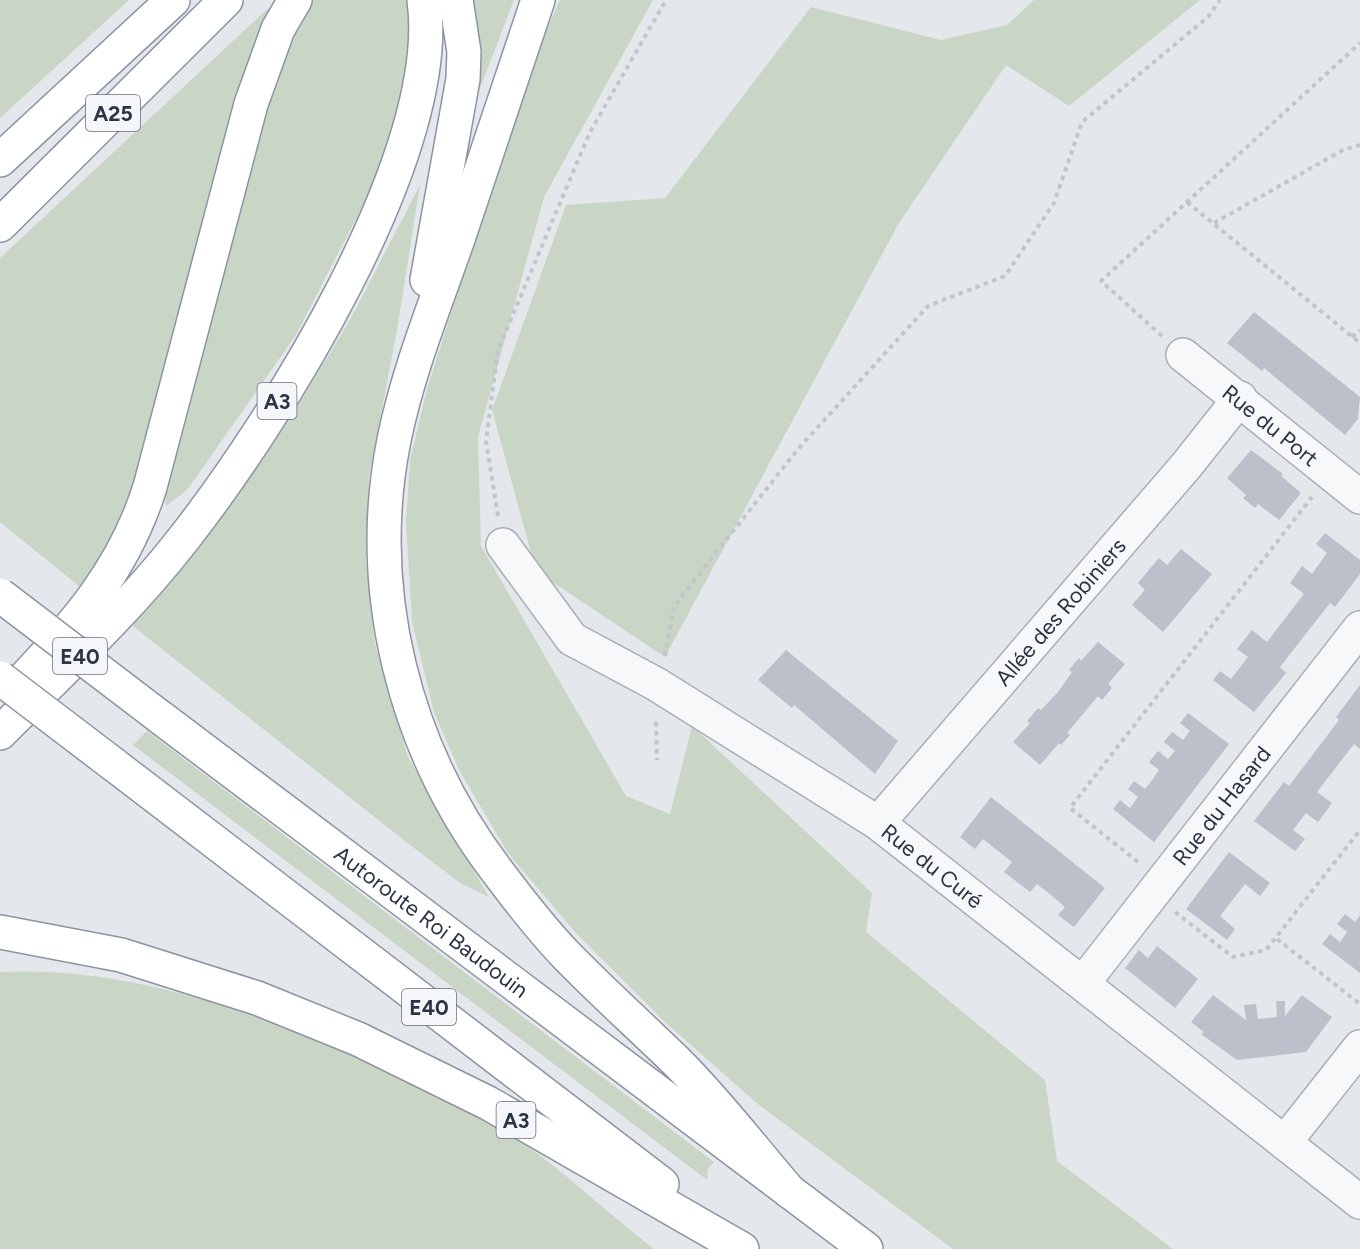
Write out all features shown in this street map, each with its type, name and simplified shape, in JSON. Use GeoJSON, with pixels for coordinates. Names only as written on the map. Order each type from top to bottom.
{"type":"FeatureCollection","features":[{"type":"Feature","properties":{"kind":"highway","name":"A25"},"geometry":{"type":"LineString","coordinates":[[0,160],[173,0]]}},
{"type":"Feature","properties":{"kind":"highway","name":"A25"},"geometry":{"type":"LineString","coordinates":[[0,225],[226,0]]}},
{"type":"Feature","properties":{"kind":"highway"},"geometry":{"type":"LineString","coordinates":[[0,703],[82,614],[104,586],[136,527],[150,488],[250,104],[278,29],[295,0]]}},
{"type":"Feature","properties":{"kind":"highway","name":"A3"},"geometry":{"type":"LineString","coordinates":[[0,733],[107,627],[182,541],[226,479],[305,357],[364,246],[401,157],[423,68],[424,0]]}},
{"type":"Feature","properties":{"kind":"highway"},"geometry":{"type":"LineString","coordinates":[[415,362],[433,240],[463,79],[464,52],[456,0]]}},
{"type":"Feature","properties":{"kind":"highway"},"geometry":{"type":"LineString","coordinates":[[538,0],[415,362],[393,450],[386,514],[385,567],[389,617],[398,660],[429,754],[448,796],[469,831],[527,910],[601,990],[679,1064],[790,1192]]}},
{"type":"Feature","properties":{"kind":"highway","name":"Autoroute Roi Baudouin"},"geometry":{"type":"LineString","coordinates":[[0,594],[866,1249]]}},
{"type":"Feature","properties":{"kind":"highway","name":"E40"},"geometry":{"type":"LineString","coordinates":[[0,678],[744,1249]]}},
{"type":"Feature","properties":{"kind":"highway","name":"A3"},"geometry":{"type":"LineString","coordinates":[[0,932],[122,955],[265,1001],[427,1071],[488,1103],[744,1249]]}},
{"type":"Feature","properties":{"kind":"highway","name":"A3"},"geometry":{"type":"LineString","coordinates":[[0,954],[46,955],[174,973]]}},
{"type":"Feature","properties":{"kind":"street","name":"Rue du Port"},"geometry":{"type":"LineString","coordinates":[[1182,355],[1240,398],[1360,497]]}},
{"type":"Feature","properties":{"kind":"street","name":"Allée des Robiniers"},"geometry":{"type":"LineString","coordinates":[[878,823],[1179,475],[1240,398]]}},
{"type":"Feature","properties":{"kind":"street","name":"Rue du Curé"},"geometry":{"type":"LineString","coordinates":[[503,545],[573,639],[656,684],[878,823],[1360,1202]]}},
{"type":"Feature","properties":{"kind":"street","name":"Rue du Hasard"},"geometry":{"type":"LineString","coordinates":[[1083,983],[1360,628]]}},
{"type":"Feature","properties":{"kind":"street"},"geometry":{"type":"LineString","coordinates":[[1285,1142],[1360,1047]]}},
{"type":"Feature","properties":{"kind":"path"},"geometry":{"type":"LineString","coordinates":[[503,545],[486,441],[498,350],[590,132],[666,0]]}},
{"type":"Feature","properties":{"kind":"path"},"geometry":{"type":"LineString","coordinates":[[657,760],[656,684],[665,657],[674,606],[798,449],[928,306],[1005,276],[1054,203],[1082,122],[1208,17],[1220,0]]}},
{"type":"Feature","properties":{"kind":"path"},"geometry":{"type":"LineString","coordinates":[[1182,355],[1101,281],[1360,44]]}},
{"type":"Feature","properties":{"kind":"path"},"geometry":{"type":"LineString","coordinates":[[1214,223],[1343,150],[1360,145]]}},
{"type":"Feature","properties":{"kind":"path"},"geometry":{"type":"LineString","coordinates":[[1188,202],[1360,343]]}},
{"type":"Feature","properties":{"kind":"path"},"geometry":{"type":"LineString","coordinates":[[1352,337],[1360,330]]}},
{"type":"Feature","properties":{"kind":"path"},"geometry":{"type":"LineString","coordinates":[[1331,474],[1070,808],[1233,957],[1266,950],[1277,939],[1360,830]]}},
{"type":"Feature","properties":{"kind":"path"},"geometry":{"type":"LineString","coordinates":[[1277,939],[1360,1004]]}},
{"type":"Feature","properties":{"kind":"green space"},"geometry":{"type":"Polygon","coordinates":[[[0,0],[129,0],[0,118],[0,0]]]}},
{"type":"Feature","properties":{"kind":"green space"},"geometry":{"type":"Polygon","coordinates":[[[277,0],[123,523],[85,591],[0,522],[0,258],[277,0]]]}},
{"type":"Feature","properties":{"kind":"green space"},"geometry":{"type":"Polygon","coordinates":[[[312,0],[410,0],[412,45],[399,114],[375,182],[296,335],[187,490],[166,506],[165,496],[172,459],[268,97],[297,26],[312,0]]]}},
{"type":"Feature","properties":{"kind":"green space"},"geometry":{"type":"Polygon","coordinates":[[[473,0],[514,0],[477,96],[481,55],[473,0]]]}},
{"type":"Feature","properties":{"kind":"green space"},"geometry":{"type":"Polygon","coordinates":[[[560,0],[653,0],[544,197],[478,437],[481,546],[626,796],[670,814],[692,726],[872,893],[866,932],[1045,1080],[1057,1161],[1173,1249],[953,1249],[759,1105],[666,1023],[575,932],[508,853],[459,770],[434,712],[412,622],[406,523],[410,460],[426,393],[495,171],[538,49],[560,0]]]}},
{"type":"Feature","properties":{"kind":"green space"},"geometry":{"type":"Polygon","coordinates":[[[1034,0],[1200,0],[1069,106],[1006,65],[899,223],[665,657],[536,571],[492,410],[566,205],[665,198],[811,7],[941,40],[1007,25],[1034,0]]]}},
{"type":"Feature","properties":{"kind":"green space"},"geometry":{"type":"Polygon","coordinates":[[[420,185],[397,330],[369,477],[366,563],[375,644],[408,757],[489,897],[460,883],[410,845],[129,623],[239,493],[299,404],[350,320],[420,185]]]}},
{"type":"Feature","properties":{"kind":"green space"},"geometry":{"type":"Polygon","coordinates":[[[147,731],[714,1162],[708,1169],[707,1180],[133,745],[147,731]]]}},
{"type":"Feature","properties":{"kind":"green space"},"geometry":{"type":"Polygon","coordinates":[[[0,972],[45,972],[89,976],[177,992],[263,1019],[368,1061],[457,1103],[520,1141],[554,1166],[654,1249],[0,1249],[0,972]]]}},
{"type":"Feature","properties":{"kind":"building"},"geometry":{"type":"Polygon","coordinates":[[[1254,312],[1360,397],[1358,419],[1345,435],[1264,368],[1262,371],[1227,343],[1254,312]]]}},
{"type":"Feature","properties":{"kind":"building"},"geometry":{"type":"Polygon","coordinates":[[[1251,450],[1283,474],[1281,476],[1301,493],[1279,520],[1258,504],[1255,508],[1243,498],[1246,495],[1227,478],[1251,450]]]}},
{"type":"Feature","properties":{"kind":"building"},"geometry":{"type":"Polygon","coordinates":[[[1325,533],[1360,560],[1360,574],[1335,607],[1330,603],[1280,667],[1286,673],[1254,712],[1213,680],[1220,671],[1231,679],[1248,657],[1237,649],[1252,630],[1267,642],[1304,594],[1290,583],[1302,566],[1312,574],[1327,553],[1316,544],[1325,533]]]}},
{"type":"Feature","properties":{"kind":"building"},"geometry":{"type":"Polygon","coordinates":[[[1181,549],[1212,574],[1163,632],[1132,605],[1145,590],[1138,583],[1159,558],[1167,565],[1181,549]]]}},
{"type":"Feature","properties":{"kind":"building"},"geometry":{"type":"Polygon","coordinates":[[[1098,642],[1125,664],[1108,684],[1112,688],[1102,700],[1098,696],[1067,733],[1070,735],[1061,745],[1059,743],[1040,765],[1013,742],[1030,723],[1027,721],[1038,708],[1041,710],[1058,692],[1072,672],[1069,670],[1079,658],[1081,661],[1098,642]]]}},
{"type":"Feature","properties":{"kind":"building"},"geometry":{"type":"Polygon","coordinates":[[[786,650],[898,741],[875,774],[794,705],[792,708],[758,680],[786,650]]]}},
{"type":"Feature","properties":{"kind":"building"},"geometry":{"type":"Polygon","coordinates":[[[1360,685],[1360,749],[1354,744],[1317,792],[1332,803],[1318,822],[1306,813],[1293,830],[1305,839],[1295,851],[1254,821],[1284,782],[1289,786],[1339,720],[1336,717],[1360,685]]]}},
{"type":"Feature","properties":{"kind":"building"},"geometry":{"type":"Polygon","coordinates":[[[1188,713],[1229,744],[1154,842],[1113,809],[1120,800],[1130,808],[1138,797],[1128,789],[1134,781],[1145,789],[1153,779],[1159,770],[1149,762],[1158,751],[1168,759],[1175,751],[1164,742],[1172,732],[1183,740],[1190,731],[1180,723],[1188,713]]]}},
{"type":"Feature","properties":{"kind":"building"},"geometry":{"type":"Polygon","coordinates":[[[991,797],[1105,888],[1074,927],[1058,915],[1065,907],[1037,884],[1030,892],[1004,872],[1012,862],[983,839],[975,849],[960,837],[991,797]]]}},
{"type":"Feature","properties":{"kind":"building"},"geometry":{"type":"Polygon","coordinates":[[[1229,852],[1270,883],[1260,896],[1245,884],[1220,916],[1235,929],[1227,940],[1186,909],[1229,852]]]}},
{"type":"Feature","properties":{"kind":"building"},"geometry":{"type":"Polygon","coordinates":[[[1345,914],[1355,922],[1360,915],[1360,973],[1322,944],[1330,934],[1340,942],[1347,932],[1337,924],[1345,914]]]}},
{"type":"Feature","properties":{"kind":"building"},"geometry":{"type":"Polygon","coordinates":[[[1157,946],[1198,979],[1175,1008],[1125,968],[1139,950],[1148,958],[1157,946]]]}},
{"type":"Feature","properties":{"kind":"building"},"geometry":{"type":"Polygon","coordinates":[[[1213,995],[1246,1020],[1244,1005],[1256,1004],[1258,1019],[1277,1017],[1276,1001],[1285,1001],[1285,1016],[1302,995],[1332,1017],[1306,1052],[1237,1060],[1201,1034],[1204,1032],[1191,1022],[1213,995]]]}}]}
